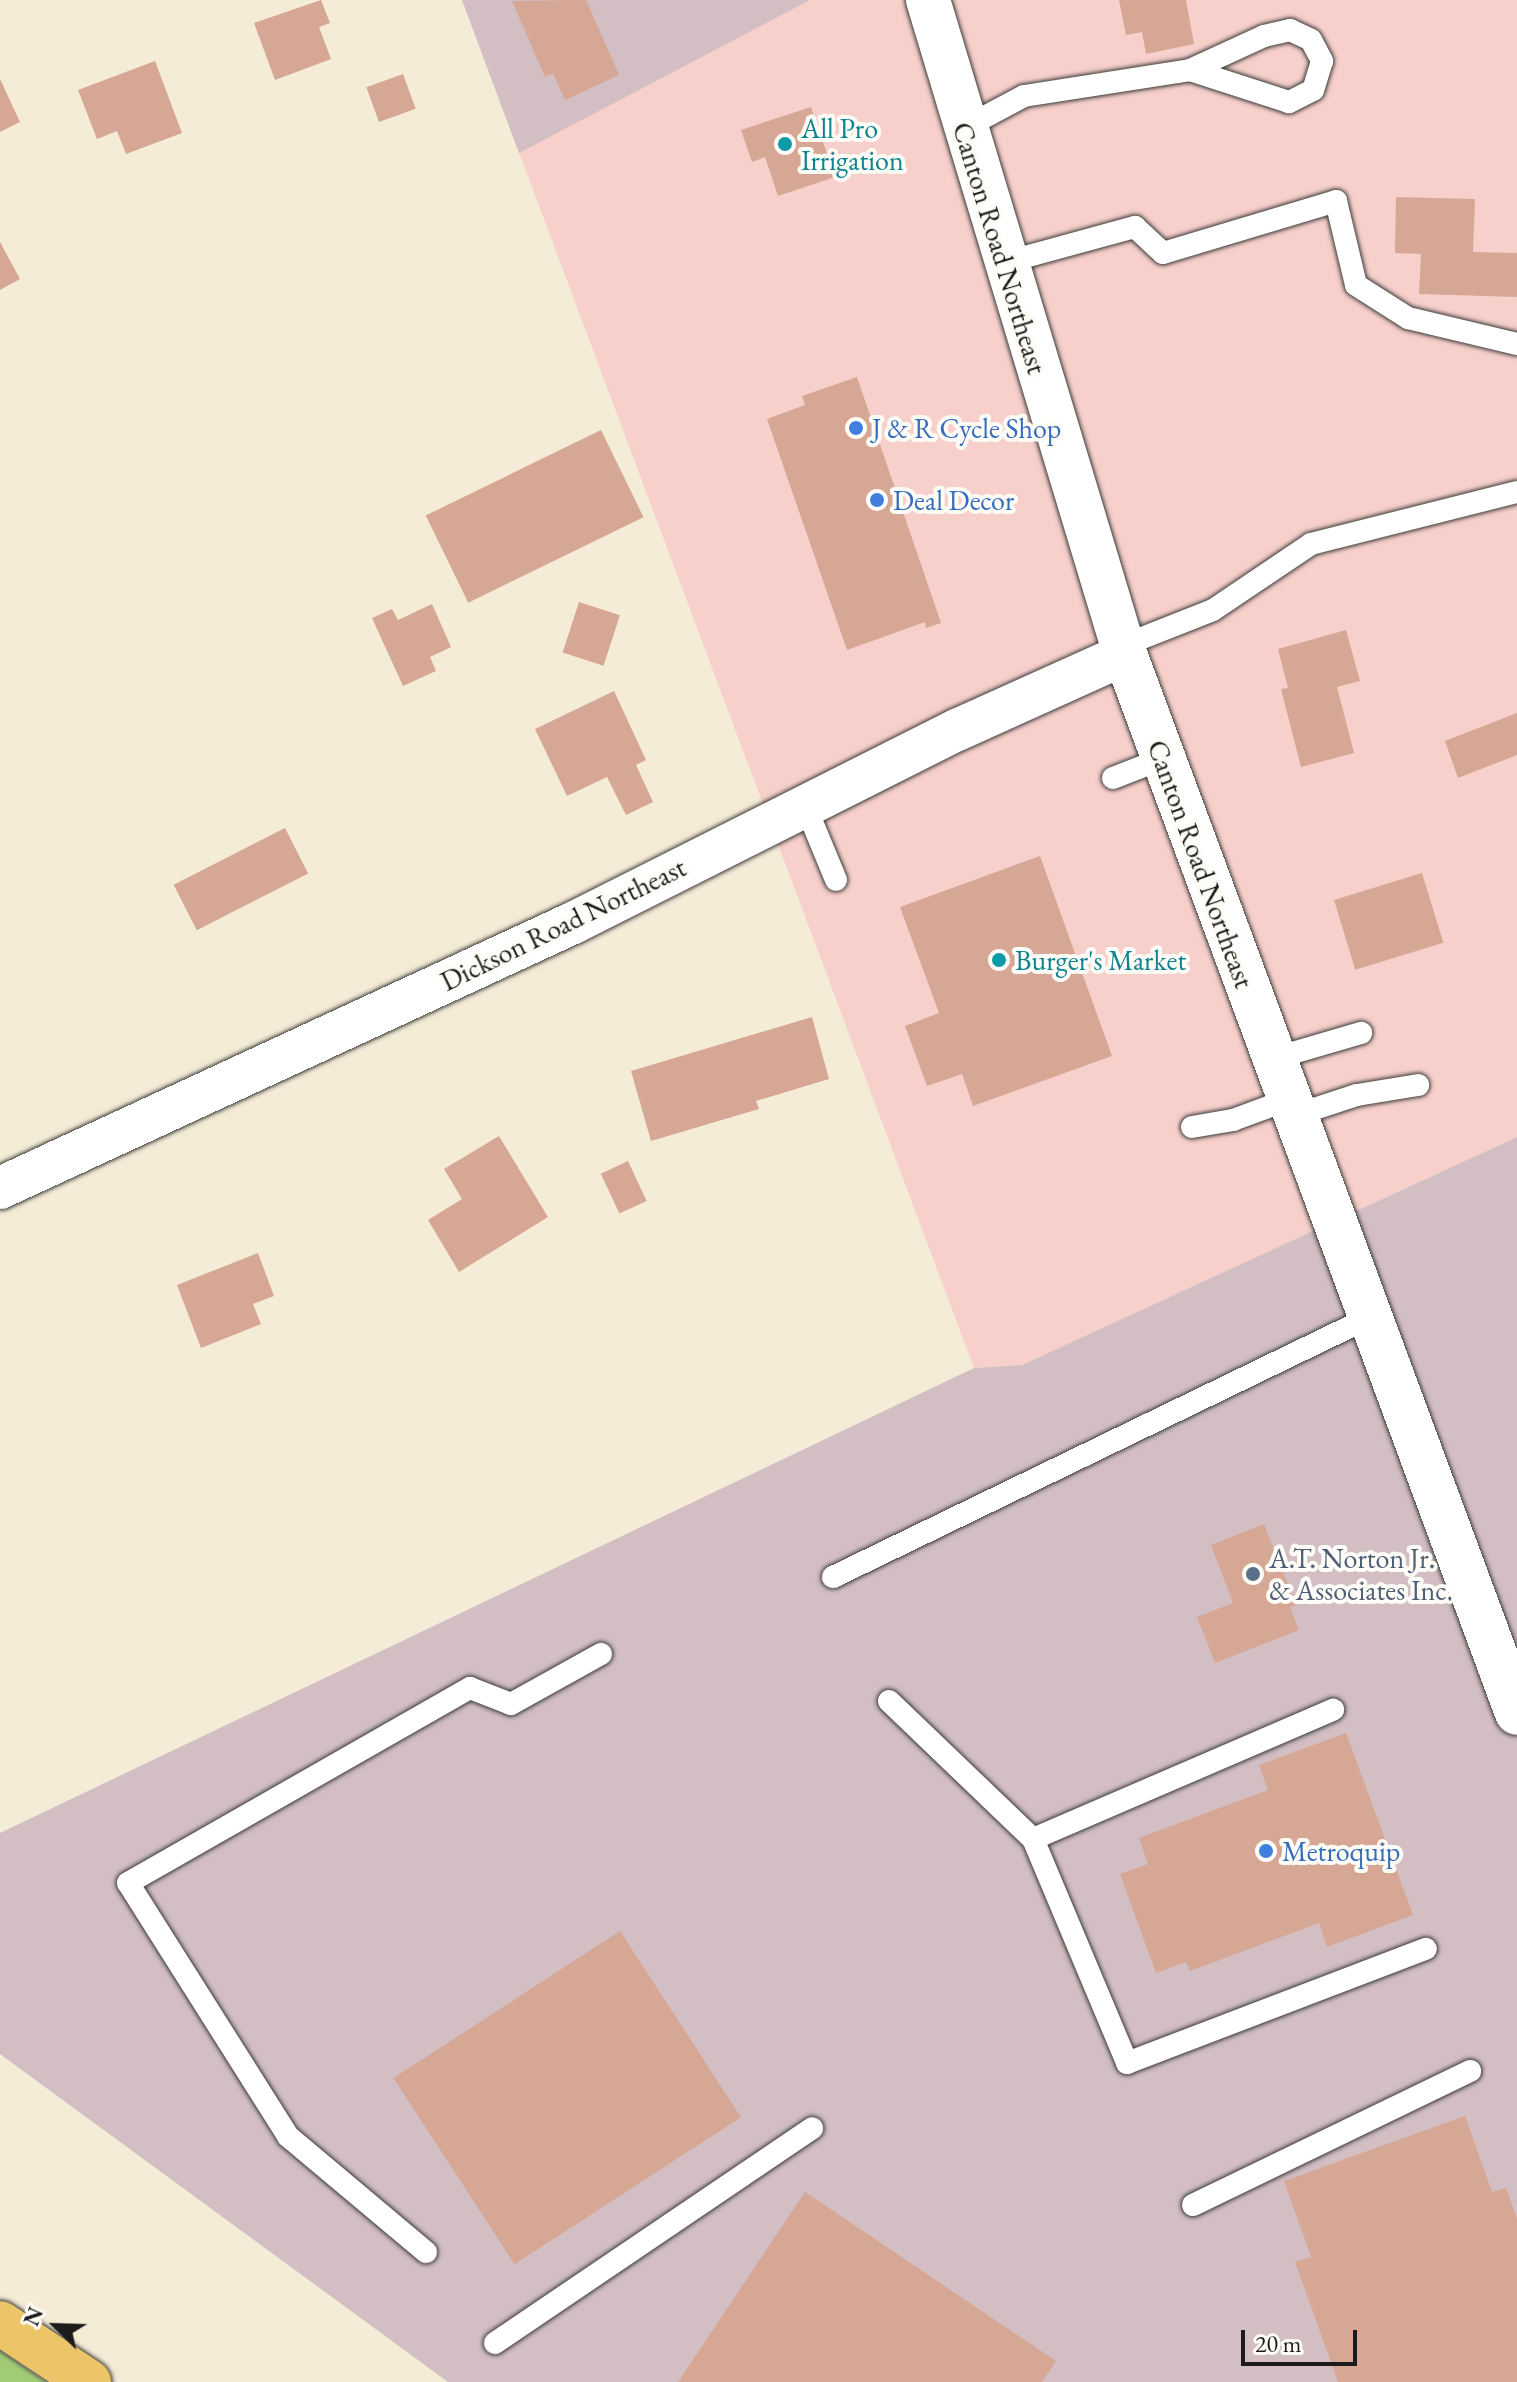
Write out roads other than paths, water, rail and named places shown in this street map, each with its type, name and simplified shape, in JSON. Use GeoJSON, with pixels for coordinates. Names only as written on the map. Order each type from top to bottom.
{"type":"FeatureCollection","features":[{"type":"Feature","properties":{"kind":"highway"},"geometry":{"type":"LineString","coordinates":[[0,2323],[89,2382]]}},
{"type":"Feature","properties":{"kind":"street","name":"Canton Road Northeast"},"geometry":{"type":"LineString","coordinates":[[928,0],[1003,263],[1123,650],[1290,1108],[1517,1713]]}},
{"type":"Feature","properties":{"kind":"street","name":"Dickson Road Northeast"},"geometry":{"type":"LineString","coordinates":[[0,1188],[573,923],[805,805],[1123,650]]}},
{"type":"Feature","properties":{"kind":"lane"},"geometry":{"type":"LineString","coordinates":[[964,128],[1024,96],[1190,70],[1264,36],[1290,30],[1311,40],[1322,61],[1313,90],[1289,102],[1190,70]]}},
{"type":"Feature","properties":{"kind":"lane"},"geometry":{"type":"LineString","coordinates":[[1003,263],[1135,227],[1163,253],[1336,201],[1356,285],[1408,318],[1517,344]]}},
{"type":"Feature","properties":{"kind":"lane"},"geometry":{"type":"LineString","coordinates":[[1123,650],[1213,610],[1311,544],[1517,492]]}},
{"type":"Feature","properties":{"kind":"lane"},"geometry":{"type":"LineString","coordinates":[[1113,778],[1162,759]]}},
{"type":"Feature","properties":{"kind":"lane"},"geometry":{"type":"LineString","coordinates":[[805,805],[836,880]]}},
{"type":"Feature","properties":{"kind":"lane"},"geometry":{"type":"LineString","coordinates":[[1272,1059],[1361,1033]]}},
{"type":"Feature","properties":{"kind":"lane"},"geometry":{"type":"LineString","coordinates":[[1192,1127],[1418,1085]]}},
{"type":"Feature","properties":{"kind":"lane"},"geometry":{"type":"LineString","coordinates":[[833,1577],[1368,1318]]}},
{"type":"Feature","properties":{"kind":"lane"},"geometry":{"type":"LineString","coordinates":[[426,2252],[288,2136],[128,1883],[470,1688],[511,1704],[601,1654]]}},
{"type":"Feature","properties":{"kind":"lane"},"geometry":{"type":"LineString","coordinates":[[889,1701],[1033,1839],[1127,2063],[1426,1949]]}},
{"type":"Feature","properties":{"kind":"lane"},"geometry":{"type":"LineString","coordinates":[[1033,1839],[1333,1710]]}},
{"type":"Feature","properties":{"kind":"lane"},"geometry":{"type":"LineString","coordinates":[[1193,2205],[1470,2071]]}},
{"type":"Feature","properties":{"kind":"lane"},"geometry":{"type":"LineString","coordinates":[[495,2343],[812,2128]]}},
{"type":"Feature","properties":{"kind":"place","name":"All Pro Irrigation"},"geometry":{"type":"Point","coordinates":[785,144]}},
{"type":"Feature","properties":{"kind":"place","name":"J & R Cycle Shop"},"geometry":{"type":"Point","coordinates":[856,428]}},
{"type":"Feature","properties":{"kind":"place","name":"Deal Decor"},"geometry":{"type":"Point","coordinates":[877,500]}},
{"type":"Feature","properties":{"kind":"place","name":"Burger's Market"},"geometry":{"type":"Point","coordinates":[999,960]}},
{"type":"Feature","properties":{"kind":"place","name":"A.T. Norton Jr. & Associates Inc."},"geometry":{"type":"Point","coordinates":[1253,1574]}},
{"type":"Feature","properties":{"kind":"place","name":"Metroquip"},"geometry":{"type":"Point","coordinates":[1266,1851]}}]}
